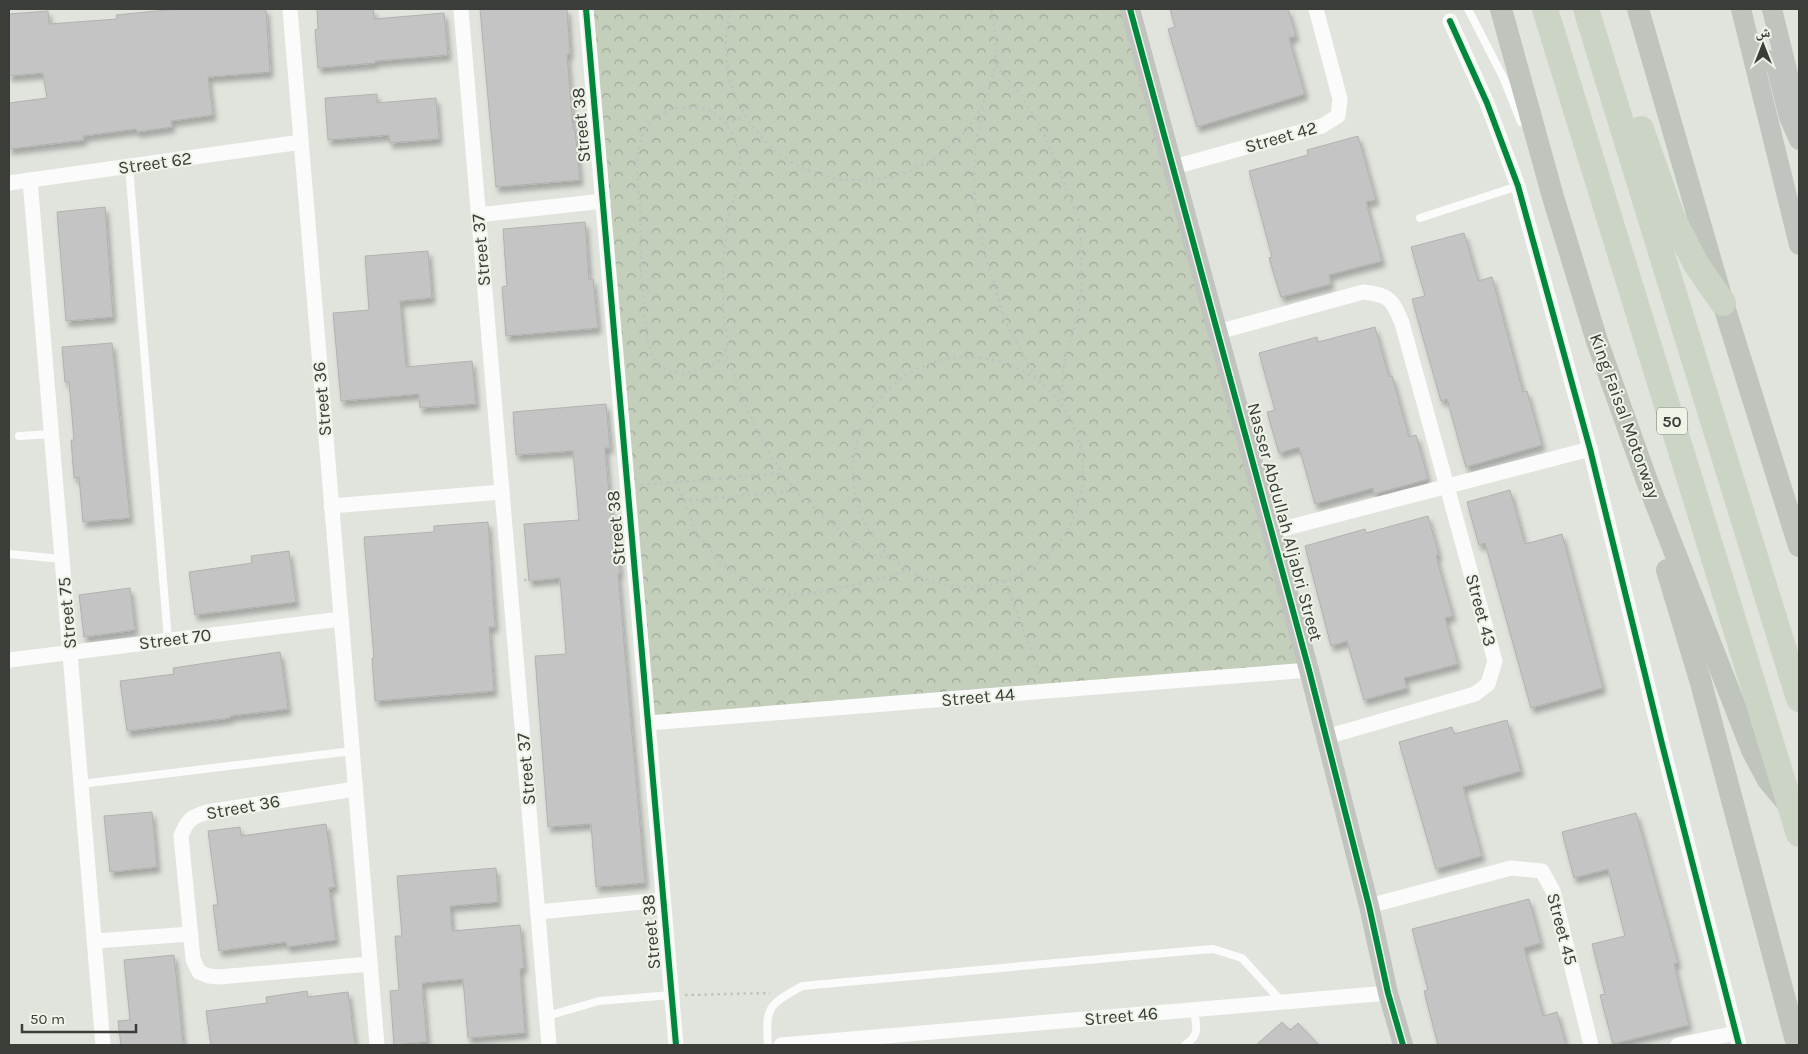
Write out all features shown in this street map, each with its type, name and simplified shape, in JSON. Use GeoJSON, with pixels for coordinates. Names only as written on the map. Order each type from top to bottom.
{"type":"FeatureCollection","features":[{"type":"Feature","properties":{"kind":"highway","name":"King Faisal Motorway"},"geometry":{"type":"LineString","coordinates":[[1545,9],[1799,834]]}},
{"type":"Feature","properties":{"kind":"highway","name":"50"},"geometry":{"type":"LineString","coordinates":[[1586,9],[1799,699]]}},
{"type":"Feature","properties":{"kind":"highway"},"geometry":{"type":"LineString","coordinates":[[1590,9],[1605,32],[1620,67],[1672,217],[1696,264],[1723,304]]}},
{"type":"Feature","properties":{"kind":"main road","name":"King Faisal Motorway"},"geometry":{"type":"LineString","coordinates":[[1501,9],[1553,197],[1597,341],[1647,481],[1752,750],[1768,780],[1790,807]]}},
{"type":"Feature","properties":{"kind":"main road"},"geometry":{"type":"LineString","coordinates":[[1638,9],[1723,304],[1799,546]]}},
{"type":"Feature","properties":{"kind":"main road"},"geometry":{"type":"LineString","coordinates":[[1647,481],[1662,552],[1702,683],[1797,1045]]}},
{"type":"Feature","properties":{"kind":"street","name":"Street 36"},"geometry":{"type":"LineString","coordinates":[[290,9],[377,1045]]}},
{"type":"Feature","properties":{"kind":"street","name":"Street 37"},"geometry":{"type":"LineString","coordinates":[[460,9],[549,1045]]}},
{"type":"Feature","properties":{"kind":"street","name":"Street 38"},"geometry":{"type":"LineString","coordinates":[[586,9],[676,1045]]}},
{"type":"Feature","properties":{"kind":"street","name":"Nasser Abdullah Aljabri Street"},"geometry":{"type":"LineString","coordinates":[[1130,9],[1309,670],[1369,906],[1388,993],[1403,1045]]}},
{"type":"Feature","properties":{"kind":"street","name":"Street 42"},"geometry":{"type":"LineString","coordinates":[[1174,167],[1322,126],[1338,116],[1340,98],[1316,9]]}},
{"type":"Feature","properties":{"kind":"street"},"geometry":{"type":"LineString","coordinates":[[1741,9],[1799,245]]}},
{"type":"Feature","properties":{"kind":"street"},"geometry":{"type":"LineString","coordinates":[[1772,9],[1799,120]]}},
{"type":"Feature","properties":{"kind":"street"},"geometry":{"type":"LineString","coordinates":[[1450,22],[1487,103],[1518,186],[1590,449],[1737,1039],[1678,1045]]}},
{"type":"Feature","properties":{"kind":"street"},"geometry":{"type":"LineString","coordinates":[[1754,61],[1770,60],[1776,66],[1789,117],[1799,140]]}},
{"type":"Feature","properties":{"kind":"street","name":"Street 62"},"geometry":{"type":"LineString","coordinates":[[9,183],[301,142]]}},
{"type":"Feature","properties":{"kind":"street","name":"Street 75"},"geometry":{"type":"LineString","coordinates":[[30,180],[104,1045]]}},
{"type":"Feature","properties":{"kind":"street"},"geometry":{"type":"LineString","coordinates":[[478,215],[603,201]]}},
{"type":"Feature","properties":{"kind":"street","name":"Street 43"},"geometry":{"type":"LineString","coordinates":[[1218,332],[1363,292],[1382,294],[1395,306],[1402,324],[1494,660],[1488,684],[1475,694],[1326,737]]}},
{"type":"Feature","properties":{"kind":"street"},"geometry":{"type":"LineString","coordinates":[[1272,532],[1590,449]]}},
{"type":"Feature","properties":{"kind":"street"},"geometry":{"type":"LineString","coordinates":[[331,506],[502,492]]}},
{"type":"Feature","properties":{"kind":"street","name":"Street 70"},"geometry":{"type":"LineString","coordinates":[[9,660],[341,619]]}},
{"type":"Feature","properties":{"kind":"street","name":"Street 44"},"geometry":{"type":"LineString","coordinates":[[648,723],[1309,670]]}},
{"type":"Feature","properties":{"kind":"street","name":"Street 36"},"geometry":{"type":"LineString","coordinates":[[355,789],[207,812],[193,817],[185,824],[180,836],[193,959],[199,972],[209,976],[370,964]]}},
{"type":"Feature","properties":{"kind":"street","name":"Street 45"},"geometry":{"type":"LineString","coordinates":[[1369,906],[1511,868],[1542,870],[1553,891],[1591,1045]]}},
{"type":"Feature","properties":{"kind":"street","name":"Street 38"},"geometry":{"type":"LineString","coordinates":[[538,912],[663,900]]}},
{"type":"Feature","properties":{"kind":"street"},"geometry":{"type":"LineString","coordinates":[[95,941],[191,934]]}},
{"type":"Feature","properties":{"kind":"street","name":"Street 46"},"geometry":{"type":"LineString","coordinates":[[781,1045],[853,1042],[1388,993]]}},
{"type":"Feature","properties":{"kind":"lane"},"geometry":{"type":"LineString","coordinates":[[1468,9],[1503,77],[1523,126]]}},
{"type":"Feature","properties":{"kind":"lane"},"geometry":{"type":"LineString","coordinates":[[1529,143],[1553,197]]}},
{"type":"Feature","properties":{"kind":"lane"},"geometry":{"type":"LineString","coordinates":[[129,166],[168,640]]}},
{"type":"Feature","properties":{"kind":"lane"},"geometry":{"type":"LineString","coordinates":[[1420,218],[1518,186]]}},
{"type":"Feature","properties":{"kind":"lane"},"geometry":{"type":"LineString","coordinates":[[20,436],[52,434]]}},
{"type":"Feature","properties":{"kind":"lane"},"geometry":{"type":"LineString","coordinates":[[9,554],[62,559]]}},
{"type":"Feature","properties":{"kind":"lane"},"geometry":{"type":"LineString","coordinates":[[81,784],[352,751]]}},
{"type":"Feature","properties":{"kind":"lane"},"geometry":{"type":"LineString","coordinates":[[768,1045],[766,1021],[770,1008],[802,986],[1214,949],[1242,958],[1282,1002]]}},
{"type":"Feature","properties":{"kind":"lane"},"geometry":{"type":"LineString","coordinates":[[547,1016],[599,1001],[671,995]]}},
{"type":"Feature","properties":{"kind":"lane"},"geometry":{"type":"LineString","coordinates":[[1185,1045],[1197,1034],[1194,1010]]}},
{"type":"Feature","properties":{"kind":"path"},"geometry":{"type":"LineString","coordinates":[[731,9],[726,37],[726,58],[736,98],[745,116],[758,133],[789,160],[807,169],[847,180],[868,180],[909,172],[945,152],[960,138],[984,104]]}},
{"type":"Feature","properties":{"kind":"path"},"geometry":{"type":"LineString","coordinates":[[992,10],[997,44],[996,64],[984,104],[975,147],[974,193],[983,247],[1005,321],[1038,381]]}},
{"type":"Feature","properties":{"kind":"path"},"geometry":{"type":"LineString","coordinates":[[996,64],[1023,98],[1042,129],[1080,223],[1082,288],[1078,314],[1063,367],[1062,406]]}},
{"type":"Feature","properties":{"kind":"path"},"geometry":{"type":"LineString","coordinates":[[696,107],[713,111],[726,124],[735,138],[742,170],[728,219],[725,239],[722,280],[728,345],[725,350],[718,362],[682,374],[667,371],[654,358],[648,343],[642,295],[641,219],[637,170],[638,151],[644,131],[655,118],[672,108],[696,107]]}},
{"type":"Feature","properties":{"kind":"path"},"geometry":{"type":"LineString","coordinates":[[726,124],[745,116]]}},
{"type":"Feature","properties":{"kind":"path"},"geometry":{"type":"LineString","coordinates":[[725,350],[744,402],[769,453],[795,491],[871,555],[892,558]]}},
{"type":"Feature","properties":{"kind":"path"},"geometry":{"type":"LineString","coordinates":[[950,359],[990,360],[1010,365],[1038,381],[1058,400],[1069,417],[1077,435],[1082,454],[1081,494],[1076,513],[1067,531],[1055,547],[1024,572],[1006,580],[986,585],[946,584],[927,579],[909,570],[892,558],[875,538],[859,509],[853,470],[855,450],[861,431],[870,413],[882,397],[896,383],[913,372],[931,364],[950,359]]}},
{"type":"Feature","properties":{"kind":"path"},"geometry":{"type":"LineString","coordinates":[[627,486],[783,473]]}},
{"type":"Feature","properties":{"kind":"path"},"geometry":{"type":"LineString","coordinates":[[676,482],[697,534],[720,562],[756,587],[783,595],[809,594],[863,583],[909,570]]}},
{"type":"Feature","properties":{"kind":"path"},"geometry":{"type":"LineString","coordinates":[[683,501],[795,491]]}},
{"type":"Feature","properties":{"kind":"path"},"geometry":{"type":"LineString","coordinates":[[510,581],[635,570]]}},
{"type":"Feature","properties":{"kind":"path"},"geometry":{"type":"LineString","coordinates":[[1006,580],[1046,691]]}},
{"type":"Feature","properties":{"kind":"path"},"geometry":{"type":"LineString","coordinates":[[671,995],[770,993],[782,998]]}},
{"type":"Feature","properties":{"kind":"green space"},"geometry":{"type":"Polygon","coordinates":[[[586,9],[1130,9],[1309,670],[648,723],[586,9]]]}},
{"type":"Feature","properties":{"kind":"building"},"geometry":{"type":"Polygon","coordinates":[[[176,9],[266,9],[270,72],[208,77],[213,115],[171,121],[172,127],[137,132],[136,129],[83,136],[84,140],[9,149],[9,103],[47,98],[43,73],[9,76],[9,14],[48,11],[49,24],[117,19],[116,15],[176,9]]]}},
{"type":"Feature","properties":{"kind":"building"},"geometry":{"type":"Polygon","coordinates":[[[317,9],[373,9],[374,19],[444,13],[448,55],[318,68],[315,30],[318,29],[317,9]]]}},
{"type":"Feature","properties":{"kind":"building"},"geometry":{"type":"Polygon","coordinates":[[[480,9],[567,9],[570,54],[567,54],[573,129],[575,129],[580,180],[496,187],[480,9]]]}},
{"type":"Feature","properties":{"kind":"building"},"geometry":{"type":"Polygon","coordinates":[[[1170,9],[1288,9],[1296,36],[1289,38],[1305,94],[1197,127],[1168,29],[1175,27],[1170,9]]]}},
{"type":"Feature","properties":{"kind":"building"},"geometry":{"type":"Polygon","coordinates":[[[377,94],[377,103],[436,98],[439,139],[390,143],[389,135],[328,140],[325,98],[377,94]]]}},
{"type":"Feature","properties":{"kind":"building"},"geometry":{"type":"Polygon","coordinates":[[[1358,136],[1376,200],[1366,202],[1382,261],[1329,275],[1331,284],[1281,297],[1269,258],[1272,257],[1249,171],[1308,155],[1307,150],[1358,136]]]}},
{"type":"Feature","properties":{"kind":"building"},"geometry":{"type":"Polygon","coordinates":[[[105,207],[113,317],[66,321],[57,212],[105,207]]]}},
{"type":"Feature","properties":{"kind":"building"},"geometry":{"type":"Polygon","coordinates":[[[585,222],[589,280],[593,279],[598,328],[506,336],[502,287],[507,286],[503,229],[585,222]]]}},
{"type":"Feature","properties":{"kind":"building"},"geometry":{"type":"Polygon","coordinates":[[[1464,233],[1478,281],[1492,277],[1523,392],[1527,391],[1542,445],[1466,467],[1447,399],[1441,401],[1412,299],[1425,296],[1411,247],[1464,233]]]}},
{"type":"Feature","properties":{"kind":"building"},"geometry":{"type":"Polygon","coordinates":[[[428,251],[432,298],[400,301],[406,367],[472,361],[476,404],[420,408],[419,394],[341,401],[333,313],[369,310],[365,256],[428,251]]]}},
{"type":"Feature","properties":{"kind":"building"},"geometry":{"type":"Polygon","coordinates":[[[1375,327],[1389,377],[1392,376],[1409,437],[1416,435],[1428,479],[1374,494],[1373,488],[1315,504],[1299,447],[1279,453],[1267,412],[1275,410],[1259,353],[1317,337],[1318,342],[1375,327]]]}},
{"type":"Feature","properties":{"kind":"building"},"geometry":{"type":"Polygon","coordinates":[[[112,343],[130,518],[83,522],[79,477],[74,478],[71,440],[74,440],[69,382],[65,382],[62,347],[112,343]]]}},
{"type":"Feature","properties":{"kind":"building"},"geometry":{"type":"Polygon","coordinates":[[[606,404],[610,448],[605,448],[611,517],[615,517],[620,573],[618,574],[645,883],[596,887],[591,824],[548,827],[535,656],[566,654],[560,578],[529,581],[524,524],[579,520],[573,451],[516,455],[513,412],[606,404]]]}},
{"type":"Feature","properties":{"kind":"building"},"geometry":{"type":"Polygon","coordinates":[[[1510,490],[1525,544],[1562,534],[1603,688],[1531,708],[1485,543],[1479,545],[1467,502],[1510,490]]]}},
{"type":"Feature","properties":{"kind":"building"},"geometry":{"type":"Polygon","coordinates":[[[1428,516],[1439,555],[1436,556],[1453,616],[1445,618],[1458,664],[1404,678],[1407,688],[1364,700],[1347,641],[1331,646],[1305,546],[1365,529],[1366,533],[1428,516]]]}},
{"type":"Feature","properties":{"kind":"building"},"geometry":{"type":"Polygon","coordinates":[[[488,522],[495,627],[489,627],[494,691],[375,701],[372,658],[374,658],[364,537],[434,532],[434,526],[488,522]]]}},
{"type":"Feature","properties":{"kind":"building"},"geometry":{"type":"Polygon","coordinates":[[[289,551],[296,602],[195,615],[189,572],[252,563],[251,556],[289,551]]]}},
{"type":"Feature","properties":{"kind":"building"},"geometry":{"type":"Polygon","coordinates":[[[130,588],[135,630],[84,637],[79,595],[130,588]]]}},
{"type":"Feature","properties":{"kind":"building"},"geometry":{"type":"Polygon","coordinates":[[[280,652],[288,709],[127,731],[120,681],[174,674],[173,668],[280,652]]]}},
{"type":"Feature","properties":{"kind":"building"},"geometry":{"type":"Polygon","coordinates":[[[1507,720],[1521,771],[1463,787],[1482,856],[1436,869],[1399,742],[1452,727],[1454,734],[1507,720]]]}},
{"type":"Feature","properties":{"kind":"building"},"geometry":{"type":"Polygon","coordinates":[[[152,812],[157,867],[110,872],[104,816],[152,812]]]}},
{"type":"Feature","properties":{"kind":"building"},"geometry":{"type":"Polygon","coordinates":[[[1636,813],[1678,963],[1674,964],[1689,1025],[1613,1044],[1600,995],[1605,994],[1592,944],[1625,936],[1608,869],[1574,878],[1562,832],[1636,813]]]}},
{"type":"Feature","properties":{"kind":"building"},"geometry":{"type":"Polygon","coordinates":[[[326,824],[335,887],[329,888],[336,940],[287,947],[286,942],[219,951],[213,905],[218,905],[208,831],[240,827],[241,836],[326,824]]]}},
{"type":"Feature","properties":{"kind":"building"},"geometry":{"type":"Polygon","coordinates":[[[496,868],[498,902],[450,906],[452,931],[520,925],[524,968],[520,969],[525,1033],[468,1038],[463,979],[422,983],[427,1042],[394,1045],[390,991],[399,990],[395,936],[402,936],[397,876],[496,868]]]}},
{"type":"Feature","properties":{"kind":"building"},"geometry":{"type":"Polygon","coordinates":[[[1529,899],[1541,943],[1524,948],[1543,1016],[1557,1012],[1566,1045],[1438,1045],[1424,991],[1428,990],[1412,929],[1529,899]]]}},
{"type":"Feature","properties":{"kind":"building"},"geometry":{"type":"Polygon","coordinates":[[[174,955],[183,1045],[121,1045],[118,1021],[130,1020],[124,960],[174,955]]]}},
{"type":"Feature","properties":{"kind":"building"},"geometry":{"type":"Polygon","coordinates":[[[307,991],[308,997],[348,992],[355,1045],[211,1045],[206,1011],[267,1003],[266,997],[307,991]]]}},
{"type":"Feature","properties":{"kind":"building"},"geometry":{"type":"Polygon","coordinates":[[[1282,1022],[1290,1030],[1298,1023],[1319,1045],[1256,1045],[1282,1022]]]}},
{"type":"Feature","properties":{"kind":"cycle path"},"geometry":{"type":"LineString","coordinates":[[586,9],[676,1045]]}},
{"type":"Feature","properties":{"kind":"cycle path"},"geometry":{"type":"LineString","coordinates":[[1130,9],[1309,670],[1369,906],[1388,993],[1403,1045]]}},
{"type":"Feature","properties":{"kind":"cycle path"},"geometry":{"type":"LineString","coordinates":[[1450,21],[1487,103],[1518,186],[1590,449],[1662,744],[1739,1045]]}}]}
